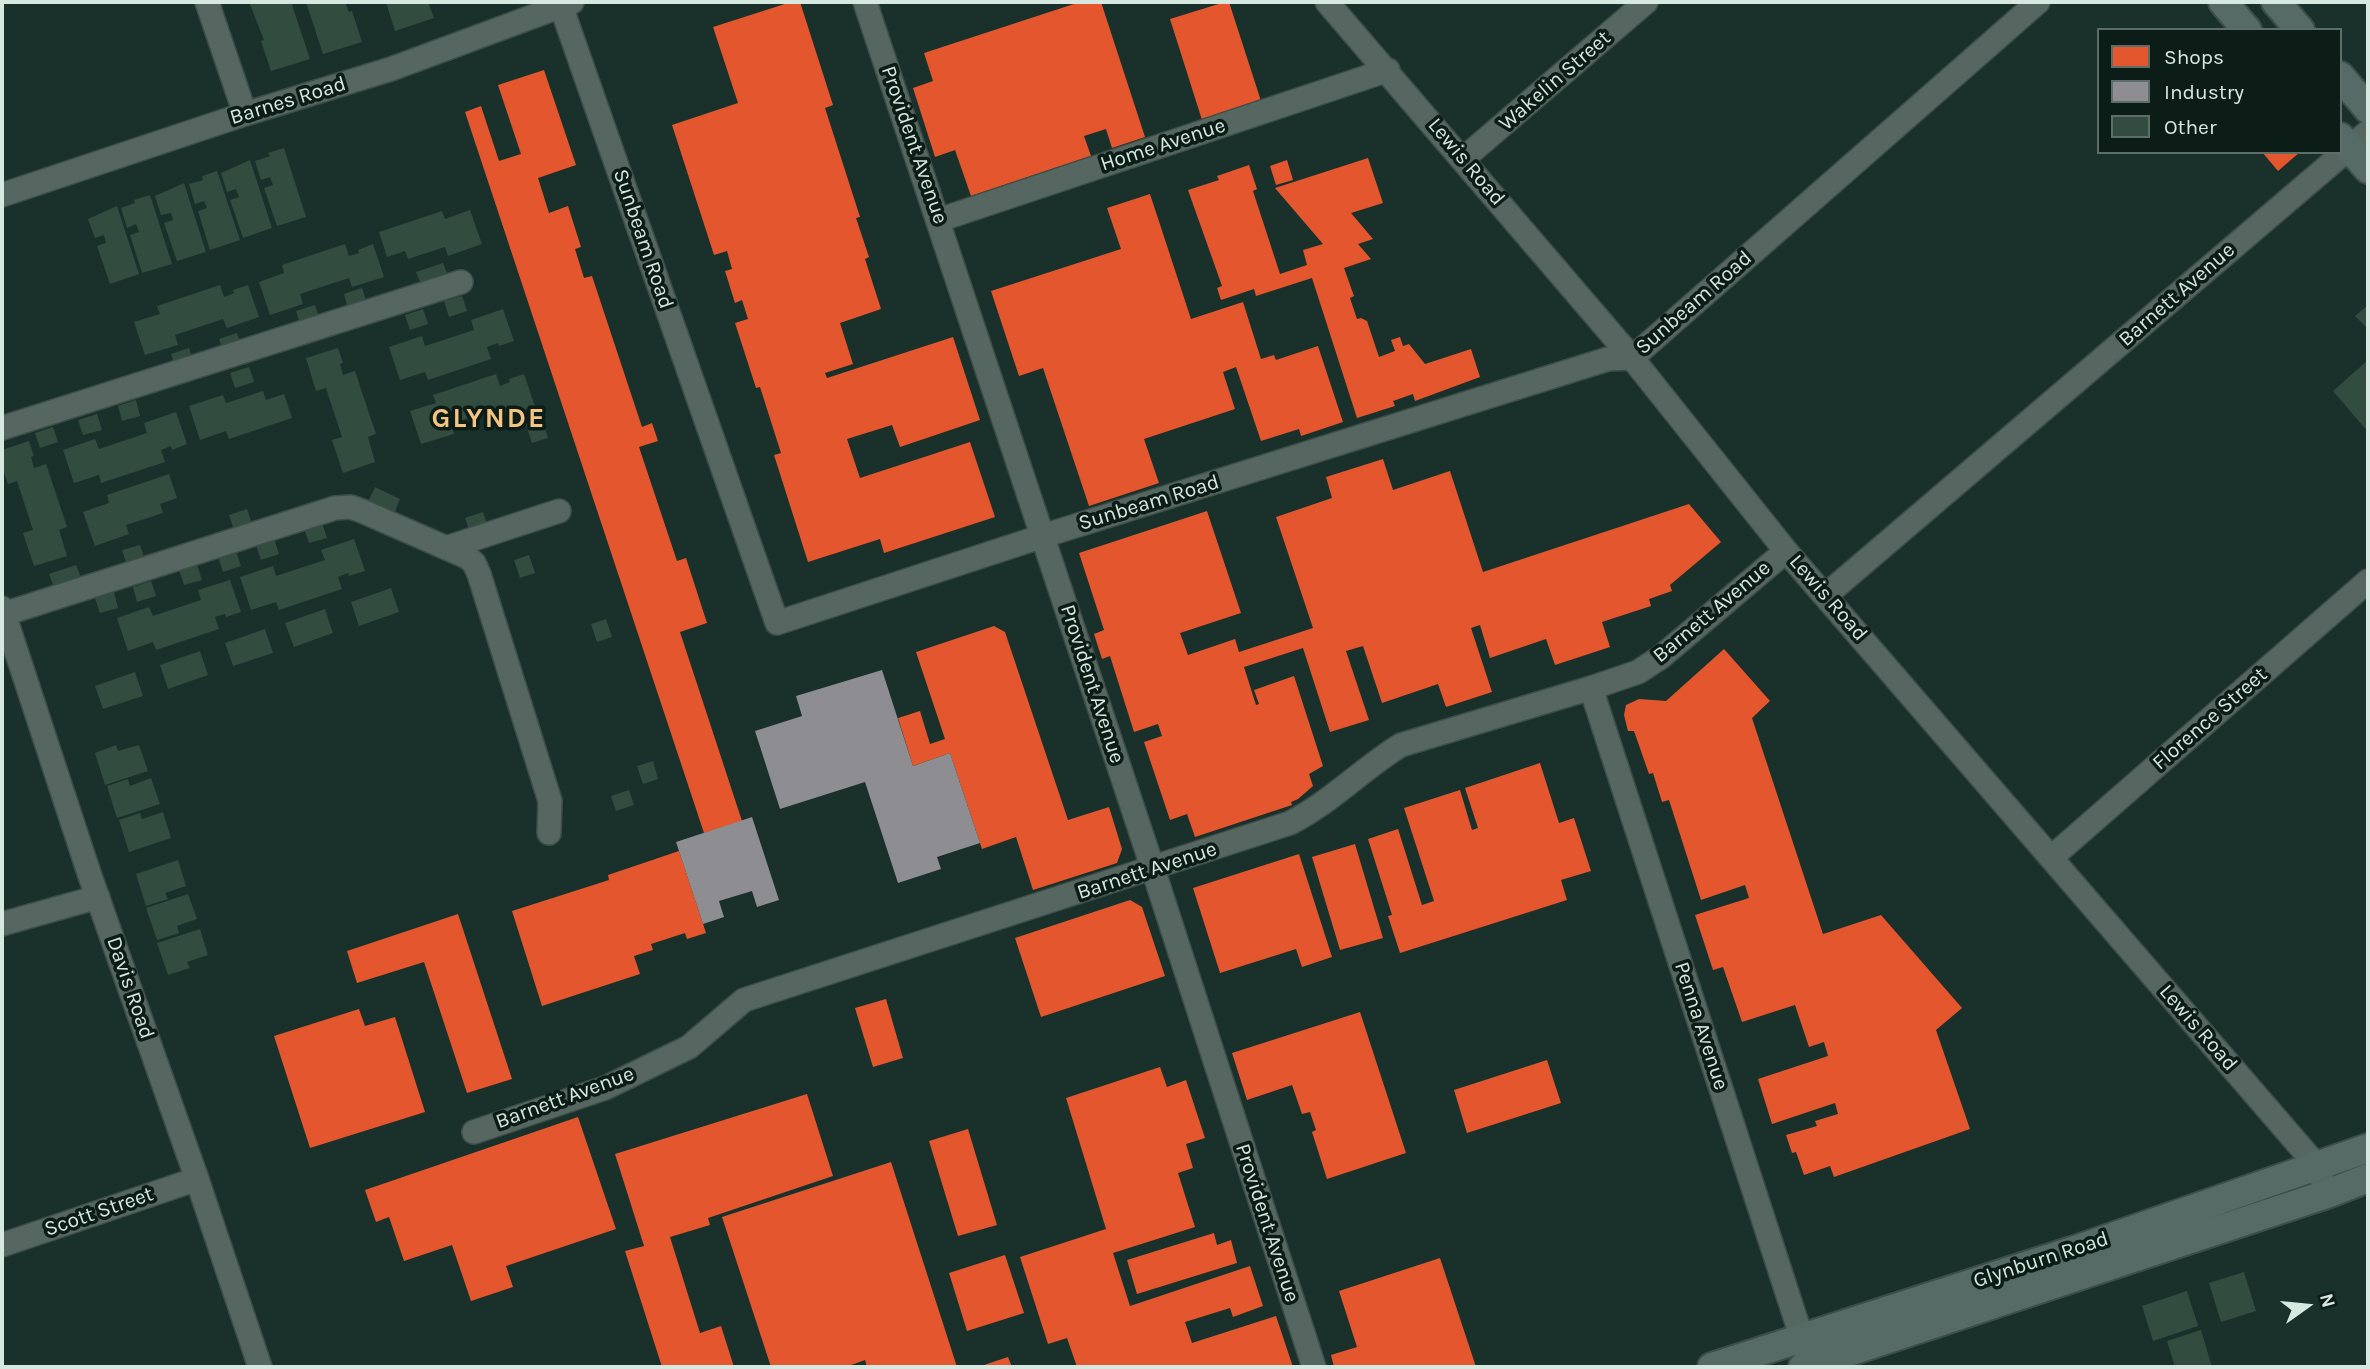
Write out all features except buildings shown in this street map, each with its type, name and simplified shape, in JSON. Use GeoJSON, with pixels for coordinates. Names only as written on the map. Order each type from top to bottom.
{"type":"FeatureCollection","features":[{"type":"Feature","properties":{"kind":"main road"},"geometry":{"type":"LineString","coordinates":[[2223,2],[2245,28]]}},
{"type":"Feature","properties":{"kind":"main road"},"geometry":{"type":"LineString","coordinates":[[2276,2],[2298,28]]}},
{"type":"Feature","properties":{"kind":"main road"},"geometry":{"type":"LineString","coordinates":[[2342,78],[2368,109]]}},
{"type":"Feature","properties":{"kind":"main road"},"geometry":{"type":"LineString","coordinates":[[2353,139],[2368,169]]}},
{"type":"Feature","properties":{"kind":"main road","name":"Glynburn Road"},"geometry":{"type":"LineString","coordinates":[[1712,1367],[2062,1254],[2368,1148]]}},
{"type":"Feature","properties":{"kind":"main road","name":"Glynburn Road"},"geometry":{"type":"LineString","coordinates":[[1807,1366],[2327,1194],[2368,1178]]}},
{"type":"Feature","properties":{"kind":"street"},"geometry":{"type":"LineString","coordinates":[[207,2],[245,114]]}},
{"type":"Feature","properties":{"kind":"street","name":"Provident Avenue"},"geometry":{"type":"LineString","coordinates":[[865,2],[1153,869],[1314,1367]]}},
{"type":"Feature","properties":{"kind":"street","name":"Lewis Road"},"geometry":{"type":"LineString","coordinates":[[1327,2],[1632,358],[1786,551],[2317,1166],[2327,1194]]}},
{"type":"Feature","properties":{"kind":"street","name":"Wakelin Street"},"geometry":{"type":"LineString","coordinates":[[1463,159],[1646,2]]}},
{"type":"Feature","properties":{"kind":"street","name":"Sunbeam Road"},"geometry":{"type":"LineString","coordinates":[[567,4],[777,623],[1043,536],[1608,359],[1632,358],[2038,2]]}},
{"type":"Feature","properties":{"kind":"street","name":"Barnes Road"},"geometry":{"type":"LineString","coordinates":[[2,195],[245,114],[391,69],[567,4]]}},
{"type":"Feature","properties":{"kind":"street","name":"Home Avenue"},"geometry":{"type":"LineString","coordinates":[[939,220],[1388,71]]}},
{"type":"Feature","properties":{"kind":"street","name":"Barnett Avenue"},"geometry":{"type":"LineString","coordinates":[[1826,595],[2336,154]]}},
{"type":"Feature","properties":{"kind":"street"},"geometry":{"type":"LineString","coordinates":[[2,429],[461,282]]}},
{"type":"Feature","properties":{"kind":"street"},"geometry":{"type":"LineString","coordinates":[[3,611],[340,507],[362,511],[471,559],[479,574],[550,801],[549,833]]}},
{"type":"Feature","properties":{"kind":"street"},"geometry":{"type":"LineString","coordinates":[[446,548],[559,511]]}},
{"type":"Feature","properties":{"kind":"street","name":"Barnett Avenue"},"geometry":{"type":"LineString","coordinates":[[474,1132],[617,1082],[689,1046],[744,1000],[1290,823],[1310,813],[1378,759],[1401,746],[1638,671],[1661,657],[1786,551]]}},
{"type":"Feature","properties":{"kind":"street","name":"Florence Street"},"geometry":{"type":"LineString","coordinates":[[2052,857],[2368,581]]}},
{"type":"Feature","properties":{"kind":"street","name":"Davis Road"},"geometry":{"type":"LineString","coordinates":[[3,611],[98,897],[260,1367]]}},
{"type":"Feature","properties":{"kind":"street","name":"Penna Avenue"},"geometry":{"type":"LineString","coordinates":[[1591,688],[1801,1337],[1807,1366]]}},
{"type":"Feature","properties":{"kind":"street"},"geometry":{"type":"LineString","coordinates":[[2,924],[98,897]]}},
{"type":"Feature","properties":{"kind":"street","name":"Scott Street"},"geometry":{"type":"LineString","coordinates":[[2,1245],[197,1179]]}},
{"type":"Feature","properties":{"kind":"district","name":"GLYNDE"},"geometry":{"type":"Point","coordinates":[489,419]}}]}
